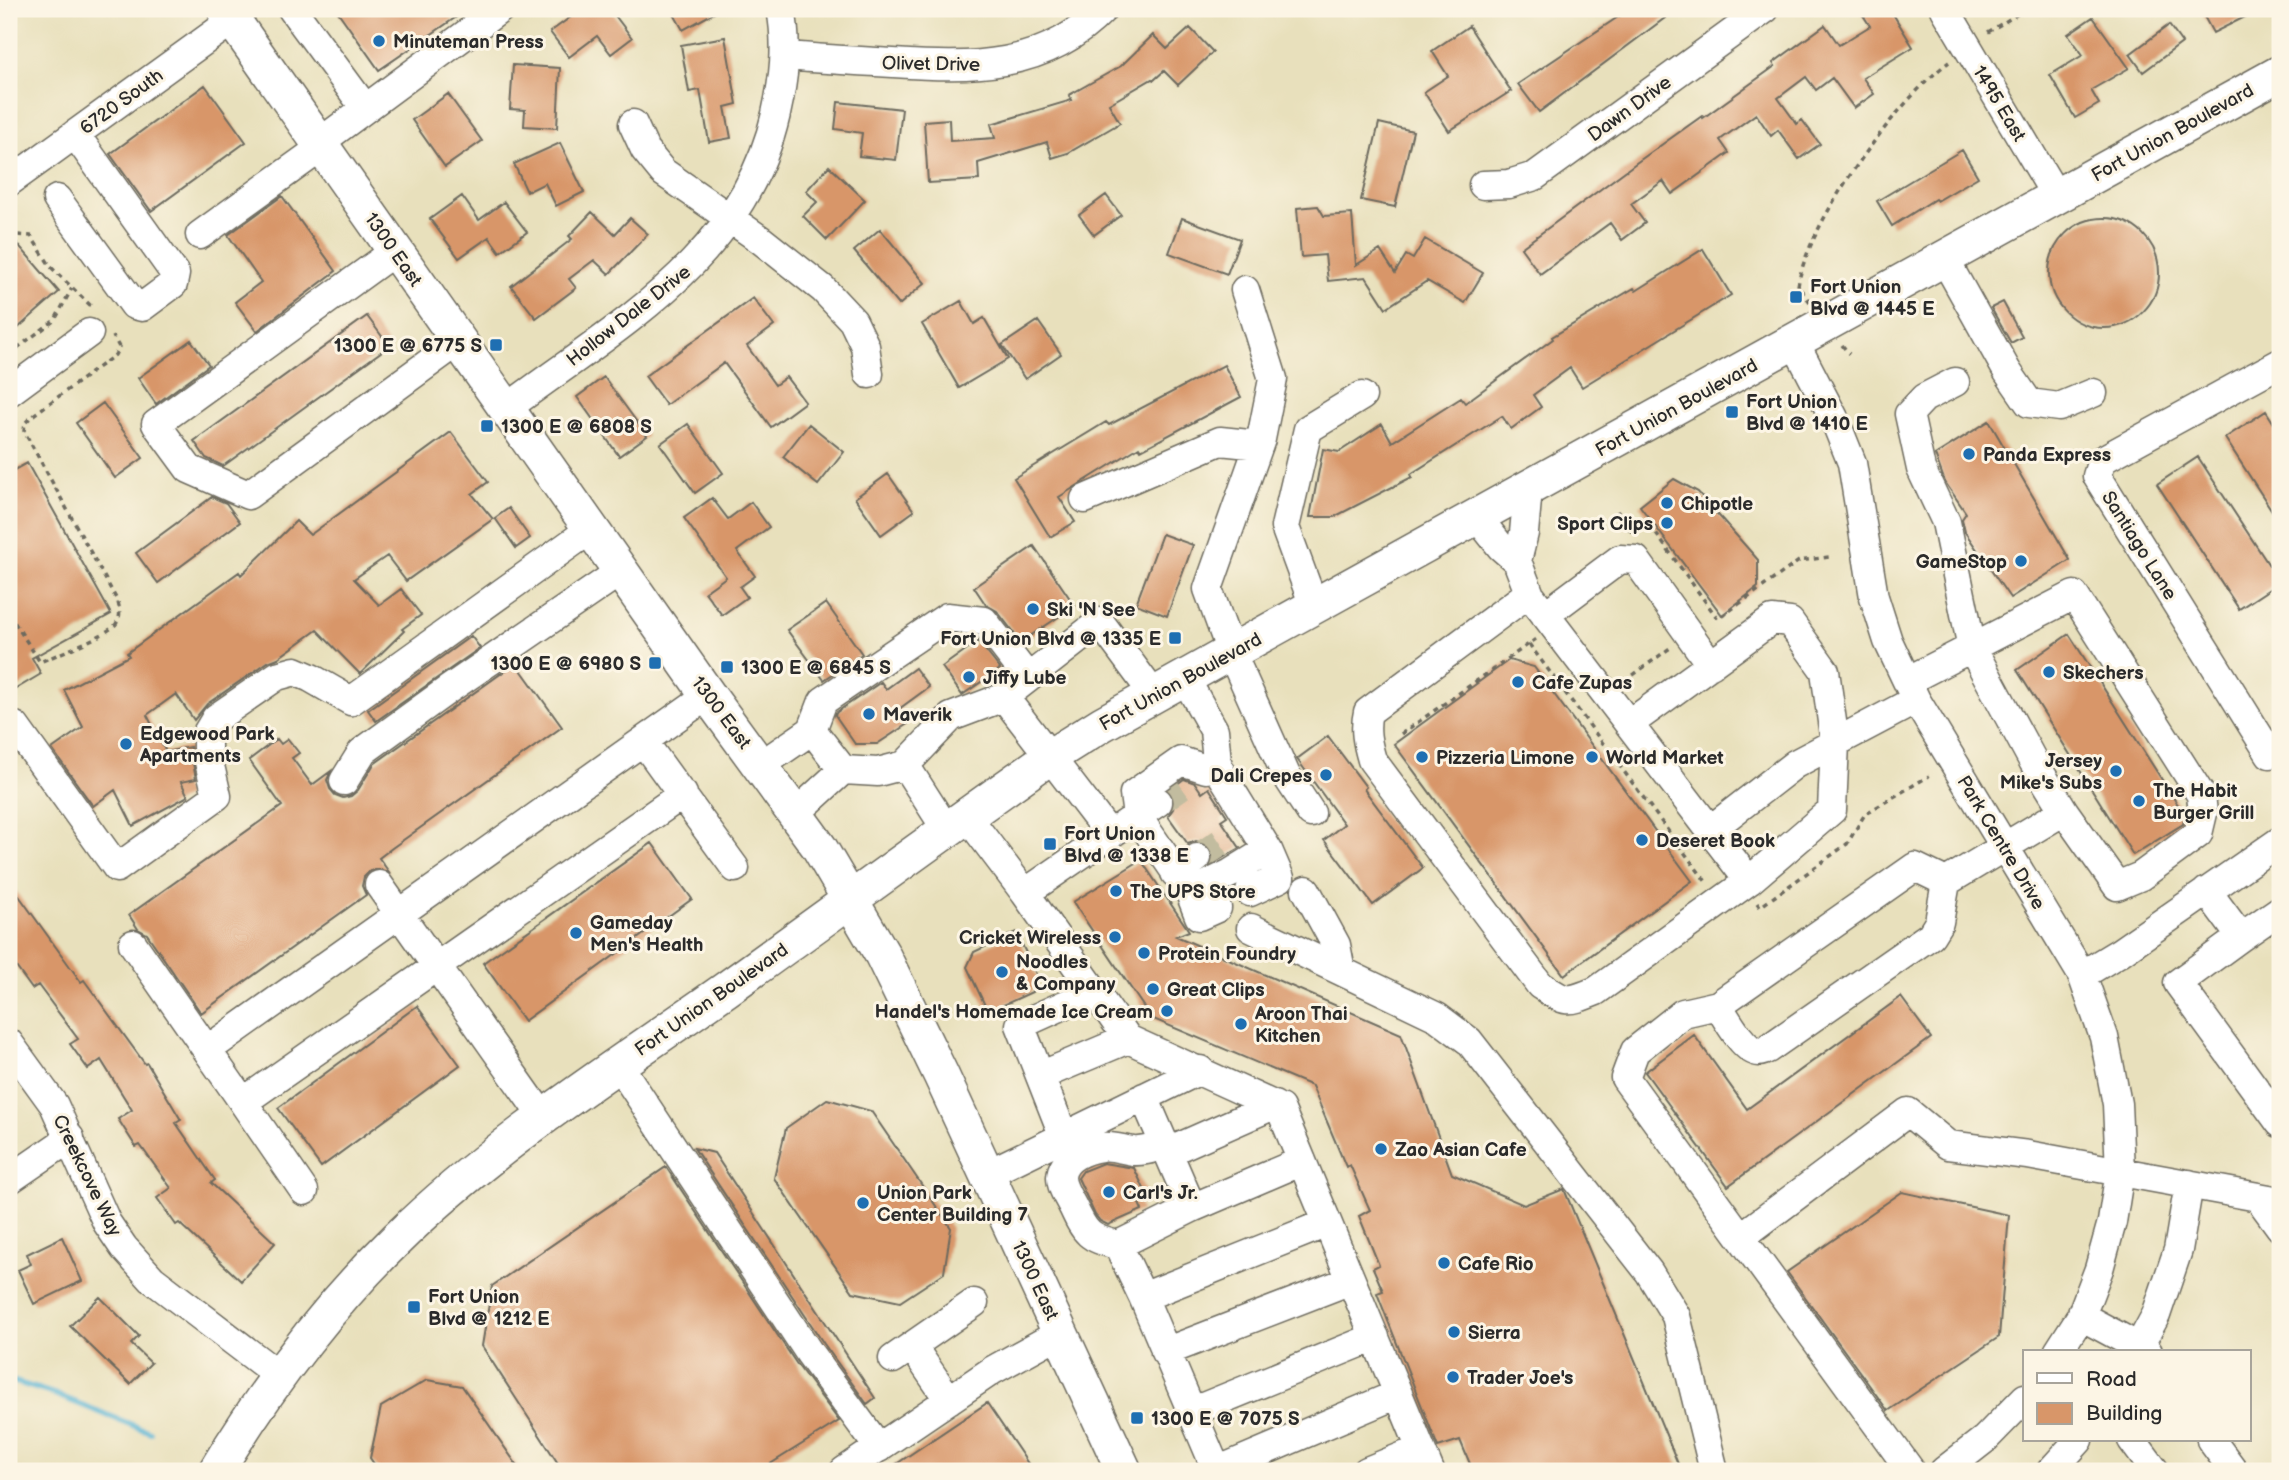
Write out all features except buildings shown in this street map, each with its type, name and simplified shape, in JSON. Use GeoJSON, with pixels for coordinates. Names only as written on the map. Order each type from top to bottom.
{"type":"FeatureCollection","features":[{"type":"Feature","properties":{"kind":"main road","name":"1300 East"},"geometry":{"type":"LineString","coordinates":[[228,12],[708,695],[819,848],[882,954],[1124,1471]]}},
{"type":"Feature","properties":{"kind":"main road","name":"Fort Union Boulevard"},"geometry":{"type":"LineString","coordinates":[[216,1471],[278,1375],[352,1285],[398,1238],[447,1194],[543,1117],[1051,756],[1231,652],[2280,73]]}},
{"type":"Feature","properties":{"kind":"street"},"geometry":{"type":"LineString","coordinates":[[292,9],[365,108]]}},
{"type":"Feature","properties":{"kind":"street"},"geometry":{"type":"LineString","coordinates":[[200,235],[365,108],[500,9]]}},
{"type":"Feature","properties":{"kind":"street","name":"Hollow Dale Drive"},"geometry":{"type":"LineString","coordinates":[[506,409],[673,284],[704,254],[730,219],[760,164],[779,100],[786,57],[780,9]]}},
{"type":"Feature","properties":{"kind":"street","name":"Olivet Drive"},"geometry":{"type":"LineString","coordinates":[[786,57],[953,67],[1004,63],[1051,48],[1092,21],[1103,9]]}},
{"type":"Feature","properties":{"kind":"street","name":"Dawn Drive"},"geometry":{"type":"LineString","coordinates":[[1483,185],[1509,184],[1535,176],[1765,9]]}},
{"type":"Feature","properties":{"kind":"street","name":"1495 East"},"geometry":{"type":"LineString","coordinates":[[1945,9],[2056,197]]}},
{"type":"Feature","properties":{"kind":"street","name":"6720 South"},"geometry":{"type":"LineString","coordinates":[[9,182],[75,134],[228,12]]}},
{"type":"Feature","properties":{"kind":"street"},"geometry":{"type":"LineString","coordinates":[[633,124],[645,150],[663,172],[802,270],[824,289],[853,320],[865,346],[869,374]]}},
{"type":"Feature","properties":{"kind":"street"},"geometry":{"type":"LineString","coordinates":[[57,199],[134,305],[142,307],[173,284],[175,274],[75,134]]}},
{"type":"Feature","properties":{"kind":"street"},"geometry":{"type":"LineString","coordinates":[[395,251],[156,424],[188,469],[248,495],[458,341]]}},
{"type":"Feature","properties":{"kind":"street"},"geometry":{"type":"LineString","coordinates":[[1944,258],[2007,371],[2029,403],[2059,407],[2093,393]]}},
{"type":"Feature","properties":{"kind":"street"},"geometry":{"type":"LineString","coordinates":[[1245,290],[1273,379],[1259,445],[1208,589],[1231,652],[1286,775],[1311,813]]}},
{"type":"Feature","properties":{"kind":"street"},"geometry":{"type":"LineString","coordinates":[[9,392],[99,326]]}},
{"type":"Feature","properties":{"kind":"street","name":"Park Centre Drive"},"geometry":{"type":"LineString","coordinates":[[1794,341],[1833,418],[1852,463],[1874,597],[1888,641],[1911,690],[2082,975],[2104,1037],[2117,1104],[2119,1171],[2112,1222],[2099,1269],[2081,1316],[2059,1350]]}},
{"type":"Feature","properties":{"kind":"street","name":"Santiago Lane"},"geometry":{"type":"LineString","coordinates":[[2280,363],[2102,460],[2097,476],[2270,754],[2280,747]]}},
{"type":"Feature","properties":{"kind":"street"},"geometry":{"type":"LineString","coordinates":[[1710,830],[1795,764],[1835,743],[1972,648],[2074,595],[2201,795],[2203,813],[2198,834],[2141,876],[2117,886],[2032,761],[1972,648],[1946,522],[1920,469],[1909,414],[1924,398],[1955,382]]}},
{"type":"Feature","properties":{"kind":"street"},"geometry":{"type":"LineString","coordinates":[[1314,606],[1285,527],[1308,429],[1362,396]]}},
{"type":"Feature","properties":{"kind":"street"},"geometry":{"type":"LineString","coordinates":[[1085,499],[1220,441],[1259,445]]}},
{"type":"Feature","properties":{"kind":"street"},"geometry":{"type":"LineString","coordinates":[[1517,561],[1524,533],[1528,489]]}},
{"type":"Feature","properties":{"kind":"street"},"geometry":{"type":"LineString","coordinates":[[1477,517],[1501,547],[1517,561],[1538,615],[1629,724],[1752,890]]}},
{"type":"Feature","properties":{"kind":"street"},"geometry":{"type":"LineString","coordinates":[[15,726],[117,868],[217,796],[207,753],[206,733],[216,718],[277,676],[295,671],[351,701],[591,529]]}},
{"type":"Feature","properties":{"kind":"street"},"geometry":{"type":"LineString","coordinates":[[1629,724],[1711,665],[1772,620],[1790,622],[1825,671],[1835,743],[1832,810],[1752,890],[1596,992],[1572,1001],[1561,999],[1540,985],[1372,760],[1365,725],[1368,712],[1538,615],[1620,559],[1636,560],[1711,665]]}},
{"type":"Feature","properties":{"kind":"street"},"geometry":{"type":"LineString","coordinates":[[344,781],[362,752],[621,571]]}},
{"type":"Feature","properties":{"kind":"street"},"geometry":{"type":"LineString","coordinates":[[761,765],[812,730],[823,701],[947,617],[984,621],[1028,678]]}},
{"type":"Feature","properties":{"kind":"street"},"geometry":{"type":"LineString","coordinates":[[795,814],[843,770],[878,772],[905,765],[951,717],[1004,697],[1100,622],[1154,695]]}},
{"type":"Feature","properties":{"kind":"street"},"geometry":{"type":"LineString","coordinates":[[1185,678],[1214,730],[1205,770]]}},
{"type":"Feature","properties":{"kind":"street"},"geometry":{"type":"LineString","coordinates":[[207,1050],[708,695]]}},
{"type":"Feature","properties":{"kind":"street"},"geometry":{"type":"LineString","coordinates":[[1004,697],[1110,835]]}},
{"type":"Feature","properties":{"kind":"street"},"geometry":{"type":"LineString","coordinates":[[812,730],[843,770]]}},
{"type":"Feature","properties":{"kind":"street"},"geometry":{"type":"LineString","coordinates":[[643,741],[735,868]]}},
{"type":"Feature","properties":{"kind":"street"},"geometry":{"type":"LineString","coordinates":[[1217,908],[1199,916],[1188,875],[1147,809],[1134,794],[1181,761],[1205,770],[1241,830],[1268,850],[1280,878],[1250,892]]}},
{"type":"Feature","properties":{"kind":"street"},"geometry":{"type":"LineString","coordinates":[[905,765],[1024,892],[1128,1039],[1280,1108],[1425,1460],[1367,1471]]}},
{"type":"Feature","properties":{"kind":"street"},"geometry":{"type":"LineString","coordinates":[[243,1101],[682,794]]}},
{"type":"Feature","properties":{"kind":"street"},"geometry":{"type":"LineString","coordinates":[[1024,892],[1147,809]]}},
{"type":"Feature","properties":{"kind":"street"},"geometry":{"type":"LineString","coordinates":[[1946,882],[2064,811]]}},
{"type":"Feature","properties":{"kind":"street"},"geometry":{"type":"LineString","coordinates":[[2082,975],[2120,952],[2280,841]]}},
{"type":"Feature","properties":{"kind":"street"},"geometry":{"type":"LineString","coordinates":[[1188,875],[1231,873],[1268,850]]}},
{"type":"Feature","properties":{"kind":"street"},"geometry":{"type":"LineString","coordinates":[[1911,1471],[1625,1078],[1635,1051],[1683,1013],[1718,1005],[1915,867],[1946,882]]}},
{"type":"Feature","properties":{"kind":"street"},"geometry":{"type":"LineString","coordinates":[[1718,1005],[1745,1045],[1760,1053],[1931,935],[1939,922],[1946,882]]}},
{"type":"Feature","properties":{"kind":"street"},"geometry":{"type":"LineString","coordinates":[[379,885],[543,1117]]}},
{"type":"Feature","properties":{"kind":"street"},"geometry":{"type":"LineString","coordinates":[[1306,890],[1336,945],[1341,971]]}},
{"type":"Feature","properties":{"kind":"street"},"geometry":{"type":"LineString","coordinates":[[2207,891],[2241,937]]}},
{"type":"Feature","properties":{"kind":"street"},"geometry":{"type":"LineString","coordinates":[[2280,910],[2178,983],[2280,1123]]}},
{"type":"Feature","properties":{"kind":"street"},"geometry":{"type":"LineString","coordinates":[[1251,928],[1437,1017],[1469,1041],[1649,1272],[1676,1316],[1714,1471]]}},
{"type":"Feature","properties":{"kind":"street"},"geometry":{"type":"LineString","coordinates":[[133,944],[304,1191]]}},
{"type":"Feature","properties":{"kind":"street"},"geometry":{"type":"LineString","coordinates":[[1063,1137],[1020,1025],[1095,991]]}},
{"type":"Feature","properties":{"kind":"street"},"geometry":{"type":"LineString","coordinates":[[1040,1076],[1128,1039]]}},
{"type":"Feature","properties":{"kind":"street","name":"Creekcove Way"},"geometry":{"type":"LineString","coordinates":[[9,1043],[54,1105],[107,1223],[124,1248],[152,1279],[278,1375]]}},
{"type":"Feature","properties":{"kind":"street"},"geometry":{"type":"LineString","coordinates":[[618,1064],[810,1354],[879,1448]]}},
{"type":"Feature","properties":{"kind":"street"},"geometry":{"type":"LineString","coordinates":[[987,1174],[1200,1070]]}},
{"type":"Feature","properties":{"kind":"street"},"geometry":{"type":"LineString","coordinates":[[1144,1097],[1192,1208]]}},
{"type":"Feature","properties":{"kind":"street"},"geometry":{"type":"LineString","coordinates":[[1274,1105],[1166,1148],[1135,1151],[1101,1147],[1081,1153],[1070,1159],[1064,1167],[1062,1185],[1083,1228],[1090,1236],[1100,1242],[1118,1245],[1192,1208],[1302,1161]]}},
{"type":"Feature","properties":{"kind":"street"},"geometry":{"type":"LineString","coordinates":[[1741,1237],[1908,1112],[1948,1145],[2028,1155],[2269,1199],[2280,1227]]}},
{"type":"Feature","properties":{"kind":"street"},"geometry":{"type":"LineString","coordinates":[[9,1180],[70,1138]]}},
{"type":"Feature","properties":{"kind":"street"},"geometry":{"type":"LineString","coordinates":[[2081,1316],[2140,1350],[2156,1315],[2178,1250],[2189,1184]]}},
{"type":"Feature","properties":{"kind":"street"},"geometry":{"type":"LineString","coordinates":[[1143,1297],[1327,1223]]}},
{"type":"Feature","properties":{"kind":"street"},"geometry":{"type":"LineString","coordinates":[[1118,1245],[1217,1471],[1398,1394]]}},
{"type":"Feature","properties":{"kind":"street"},"geometry":{"type":"LineString","coordinates":[[1165,1352],[1351,1280]]}},
{"type":"Feature","properties":{"kind":"street"},"geometry":{"type":"LineString","coordinates":[[949,1400],[902,1353],[974,1303]]}},
{"type":"Feature","properties":{"kind":"street"},"geometry":{"type":"LineString","coordinates":[[844,1471],[993,1370],[1060,1333]]}},
{"type":"Feature","properties":{"kind":"street"},"geometry":{"type":"LineString","coordinates":[[1191,1412],[1375,1338]]}},
{"type":"Feature","properties":{"kind":"street"},"geometry":{"type":"LineString","coordinates":[[1944,1471],[1985,1439],[2023,1400]]}},
{"type":"Feature","properties":{"kind":"street"},"geometry":{"type":"LineString","coordinates":[[2052,1471],[2077,1442]]}},
{"type":"Feature","properties":{"kind":"street"},"geometry":{"type":"LineString","coordinates":[[2133,1442],[2155,1471]]}},
{"type":"Feature","properties":{"kind":"street"},"geometry":{"type":"LineString","coordinates":[[2212,1442],[2234,1471]]}},
{"type":"Feature","properties":{"kind":"path"},"geometry":{"type":"LineString","coordinates":[[1982,36],[2026,9]]}},
{"type":"Feature","properties":{"kind":"path"},"geometry":{"type":"LineString","coordinates":[[1804,294],[1798,286],[1800,274],[1812,244],[1849,175],[1924,83],[1951,61]]}},
{"type":"Feature","properties":{"kind":"path"},"geometry":{"type":"LineString","coordinates":[[9,239],[18,235],[31,236],[51,267],[72,288],[118,347],[115,355],[32,416],[25,423],[24,431],[118,602],[120,613],[115,625],[106,633],[40,662],[9,614]]}},
{"type":"Feature","properties":{"kind":"path"},"geometry":{"type":"LineString","coordinates":[[9,354],[55,320],[72,288]]}},
{"type":"Feature","properties":{"kind":"path"},"geometry":{"type":"LineString","coordinates":[[1617,511],[1631,531],[1646,520],[1718,619],[1799,561],[1829,557]]}},
{"type":"Feature","properties":{"kind":"path"},"geometry":{"type":"LineString","coordinates":[[1401,734],[1529,644],[1538,615]]}},
{"type":"Feature","properties":{"kind":"path"},"geometry":{"type":"LineString","coordinates":[[1620,685],[1677,642]]}},
{"type":"Feature","properties":{"kind":"path"},"geometry":{"type":"LineString","coordinates":[[1529,644],[1706,883],[1713,878]]}},
{"type":"Feature","properties":{"kind":"path"},"geometry":{"type":"LineString","coordinates":[[1590,726],[1597,721]]}},
{"type":"Feature","properties":{"kind":"path"},"geometry":{"type":"LineString","coordinates":[[1752,890],[1760,907],[1847,844],[1865,814],[1929,776]]}},
{"type":"Feature","properties":{"kind":"waterway"},"geometry":{"type":"LineString","coordinates":[[9,1380],[54,1394],[150,1432]]}},
{"type":"Feature","properties":{"kind":"tunnel"},"geometry":{"type":"LineString","coordinates":[[1158,802],[1192,778]]}},
{"type":"Feature","properties":{"kind":"tunnel"},"geometry":{"type":"LineString","coordinates":[[1197,858],[1232,835]]}},
{"type":"Feature","properties":{"kind":"place","name":"Minuteman Press"},"geometry":{"type":"Point","coordinates":[379,41]}},
{"type":"Feature","properties":{"kind":"place","name":"Fort Union Blvd @ 1445 E"},"geometry":{"type":"Point","coordinates":[1796,297]}},
{"type":"Feature","properties":{"kind":"place","name":"1300 E @ 6775 S"},"geometry":{"type":"Point","coordinates":[496,345]}},
{"type":"Feature","properties":{"kind":"place","name":"Fort Union Blvd @ 1410 E"},"geometry":{"type":"Point","coordinates":[1732,412]}},
{"type":"Feature","properties":{"kind":"place","name":"1300 E @ 6808 S"},"geometry":{"type":"Point","coordinates":[487,426]}},
{"type":"Feature","properties":{"kind":"place","name":"Panda Express"},"geometry":{"type":"Point","coordinates":[1969,454]}},
{"type":"Feature","properties":{"kind":"place","name":"Chipotle"},"geometry":{"type":"Point","coordinates":[1667,503]}},
{"type":"Feature","properties":{"kind":"place","name":"Sport Clips"},"geometry":{"type":"Point","coordinates":[1667,523]}},
{"type":"Feature","properties":{"kind":"place","name":"GameStop"},"geometry":{"type":"Point","coordinates":[2021,561]}},
{"type":"Feature","properties":{"kind":"place","name":"Ski 'N See"},"geometry":{"type":"Point","coordinates":[1033,609]}},
{"type":"Feature","properties":{"kind":"place","name":"Fort Union Blvd @ 1335 E"},"geometry":{"type":"Point","coordinates":[1175,638]}},
{"type":"Feature","properties":{"kind":"place","name":"1300 E @ 6980 S"},"geometry":{"type":"Point","coordinates":[655,663]}},
{"type":"Feature","properties":{"kind":"place","name":"1300 E @ 6845 S"},"geometry":{"type":"Point","coordinates":[727,667]}},
{"type":"Feature","properties":{"kind":"place","name":"Skechers"},"geometry":{"type":"Point","coordinates":[2049,672]}},
{"type":"Feature","properties":{"kind":"place","name":"Jiffy Lube"},"geometry":{"type":"Point","coordinates":[969,677]}},
{"type":"Feature","properties":{"kind":"place","name":"Cafe Zupas"},"geometry":{"type":"Point","coordinates":[1518,682]}},
{"type":"Feature","properties":{"kind":"place","name":"Maverik"},"geometry":{"type":"Point","coordinates":[869,714]}},
{"type":"Feature","properties":{"kind":"place","name":"Edgewood Park Apartments"},"geometry":{"type":"Point","coordinates":[126,744]}},
{"type":"Feature","properties":{"kind":"place","name":"Pizzeria Limone"},"geometry":{"type":"Point","coordinates":[1422,757]}},
{"type":"Feature","properties":{"kind":"place","name":"World Market"},"geometry":{"type":"Point","coordinates":[1592,757]}},
{"type":"Feature","properties":{"kind":"place","name":"Jersey Mike's Subs"},"geometry":{"type":"Point","coordinates":[2116,771]}},
{"type":"Feature","properties":{"kind":"place","name":"Dali Crepes"},"geometry":{"type":"Point","coordinates":[1326,775]}},
{"type":"Feature","properties":{"kind":"place","name":"The Habit Burger Grill"},"geometry":{"type":"Point","coordinates":[2139,801]}},
{"type":"Feature","properties":{"kind":"place","name":"Deseret Book"},"geometry":{"type":"Point","coordinates":[1642,840]}},
{"type":"Feature","properties":{"kind":"place","name":"Fort Union Blvd @ 1338 E"},"geometry":{"type":"Point","coordinates":[1050,844]}},
{"type":"Feature","properties":{"kind":"place","name":"The UPS Store"},"geometry":{"type":"Point","coordinates":[1116,891]}},
{"type":"Feature","properties":{"kind":"place","name":"Gameday Men's Health"},"geometry":{"type":"Point","coordinates":[576,933]}},
{"type":"Feature","properties":{"kind":"place","name":"Cricket Wireless"},"geometry":{"type":"Point","coordinates":[1115,937]}},
{"type":"Feature","properties":{"kind":"place","name":"Protein Foundry"},"geometry":{"type":"Point","coordinates":[1144,953]}},
{"type":"Feature","properties":{"kind":"place","name":"Noodles & Company"},"geometry":{"type":"Point","coordinates":[1002,972]}},
{"type":"Feature","properties":{"kind":"place","name":"Great Clips"},"geometry":{"type":"Point","coordinates":[1153,989]}},
{"type":"Feature","properties":{"kind":"place","name":"Handel's Homemade Ice Cream"},"geometry":{"type":"Point","coordinates":[1167,1011]}},
{"type":"Feature","properties":{"kind":"place","name":"Aroon Thai Kitchen"},"geometry":{"type":"Point","coordinates":[1241,1024]}},
{"type":"Feature","properties":{"kind":"place","name":"Zao Asian Cafe"},"geometry":{"type":"Point","coordinates":[1381,1149]}},
{"type":"Feature","properties":{"kind":"place","name":"Carl's Jr."},"geometry":{"type":"Point","coordinates":[1109,1192]}},
{"type":"Feature","properties":{"kind":"place","name":"Union Park Center Building 7"},"geometry":{"type":"Point","coordinates":[863,1203]}},
{"type":"Feature","properties":{"kind":"place","name":"Cafe Rio"},"geometry":{"type":"Point","coordinates":[1444,1263]}},
{"type":"Feature","properties":{"kind":"place","name":"Fort Union Blvd @ 1212 E"},"geometry":{"type":"Point","coordinates":[414,1307]}},
{"type":"Feature","properties":{"kind":"place","name":"Sierra"},"geometry":{"type":"Point","coordinates":[1454,1332]}},
{"type":"Feature","properties":{"kind":"place","name":"Trader Joe's"},"geometry":{"type":"Point","coordinates":[1453,1377]}},
{"type":"Feature","properties":{"kind":"place","name":"1300 E @ 7075 S"},"geometry":{"type":"Point","coordinates":[1137,1418]}}]}
